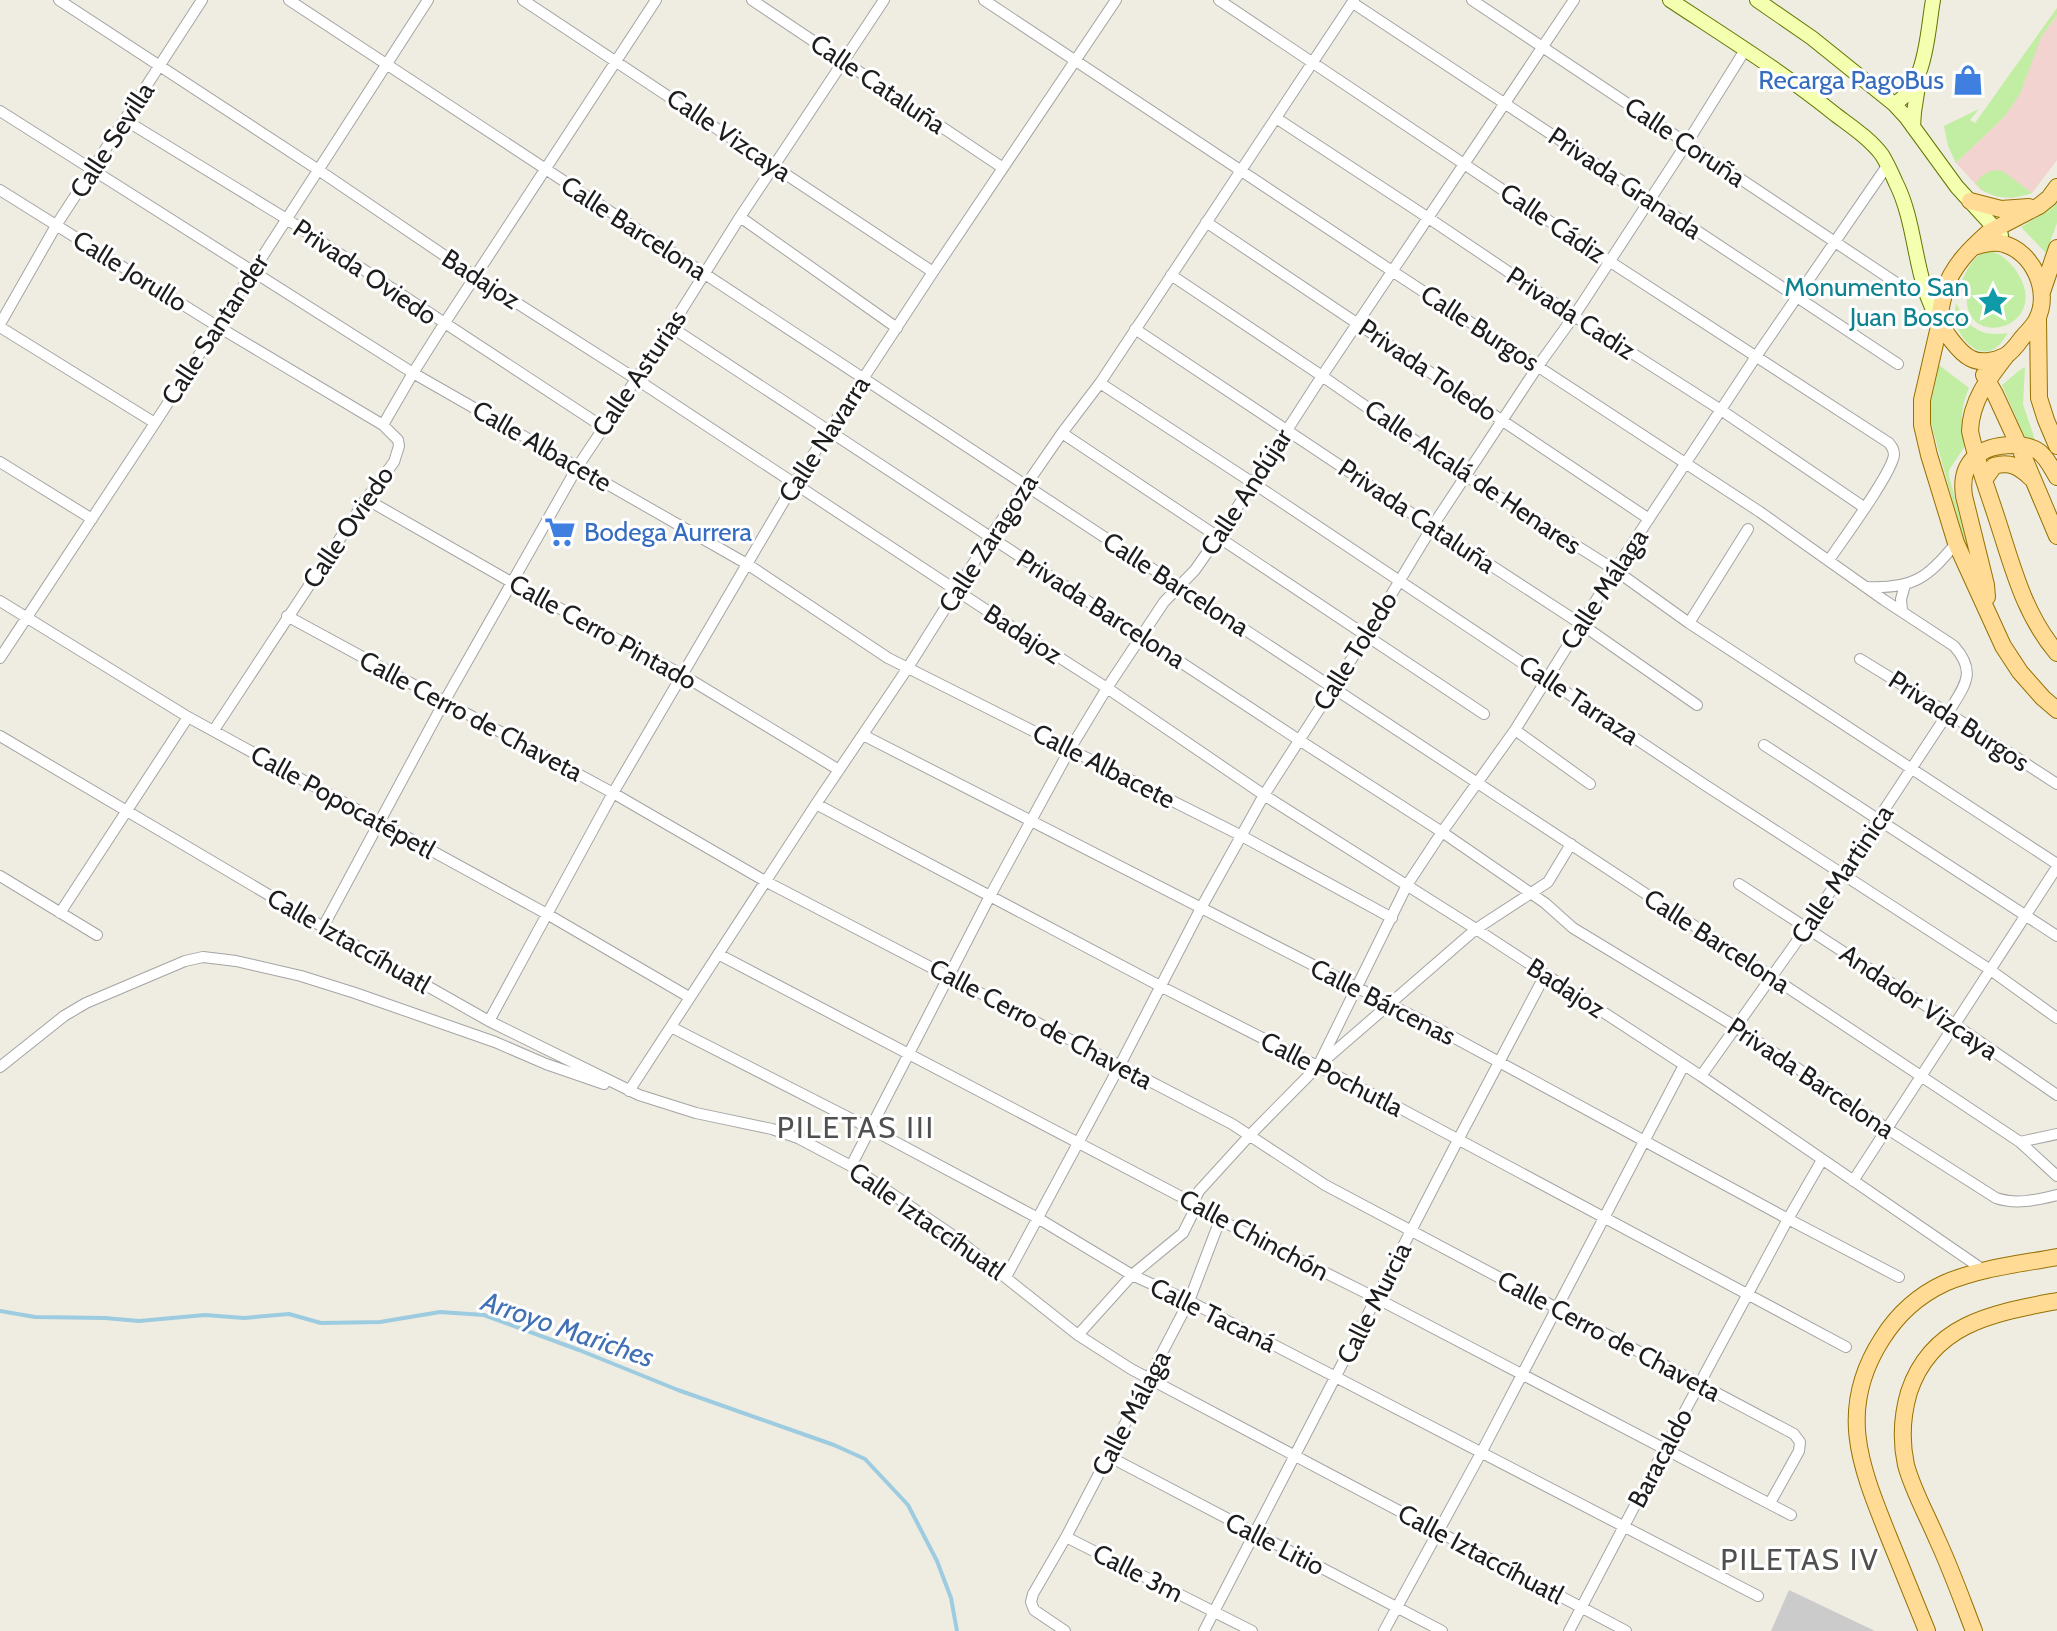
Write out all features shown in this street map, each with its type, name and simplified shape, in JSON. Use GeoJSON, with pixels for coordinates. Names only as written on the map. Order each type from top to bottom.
{"type":"FeatureCollection","features":[{"type":"Feature","properties":{"kind":"main road"},"geometry":{"type":"LineString","coordinates":[[2057,187],[2039,206],[1995,227],[1956,267],[1942,302],[1922,400],[1922,425],[1929,455],[1956,543],[2003,646],[2020,672],[2057,710]]}},
{"type":"Feature","properties":{"kind":"main road"},"geometry":{"type":"LineString","coordinates":[[1970,201],[2001,209],[2039,206]]}},
{"type":"Feature","properties":{"kind":"main road"},"geometry":{"type":"LineString","coordinates":[[1974,247],[1999,243],[2008,245],[2031,265],[2042,292]]}},
{"type":"Feature","properties":{"kind":"main road"},"geometry":{"type":"LineString","coordinates":[[2057,248],[2042,292],[2038,318],[2039,398],[2057,446]]}},
{"type":"Feature","properties":{"kind":"main road"},"geometry":{"type":"LineString","coordinates":[[2038,318],[1988,380],[1976,402],[1970,431],[2021,594],[2042,635],[2057,653]]}},
{"type":"Feature","properties":{"kind":"main road"},"geometry":{"type":"LineString","coordinates":[[1940,322],[1988,380],[2057,536]]}},
{"type":"Feature","properties":{"kind":"main road"},"geometry":{"type":"LineString","coordinates":[[1970,359],[1994,360],[2008,355]]}},
{"type":"Feature","properties":{"kind":"main road"},"geometry":{"type":"LineString","coordinates":[[1989,616],[1986,585],[1962,484],[1965,471],[1976,455],[1994,447],[2019,446],[2038,451],[2057,477]]}},
{"type":"Feature","properties":{"kind":"main road"},"geometry":{"type":"LineString","coordinates":[[1984,480],[1994,466],[2007,464],[2021,468],[2035,482]]}},
{"type":"Feature","properties":{"kind":"main road"},"geometry":{"type":"LineString","coordinates":[[1927,1631],[1860,1458],[1857,1428],[1862,1381],[1875,1350],[1892,1324],[1930,1291],[1985,1271],[2057,1257]]}},
{"type":"Feature","properties":{"kind":"main road"},"geometry":{"type":"LineString","coordinates":[[1974,1631],[1910,1478],[1903,1439],[1906,1403],[1919,1371],[1933,1349],[1945,1338],[1988,1316],[2057,1301]]}},
{"type":"Feature","properties":{"kind":"street","name":"Badajoz"},"geometry":{"type":"LineString","coordinates":[[59,0],[476,277],[1107,688],[1264,795],[1701,1076],[1985,1271]]}},
{"type":"Feature","properties":{"kind":"street","name":"Calle Sevilla"},"geometry":{"type":"LineString","coordinates":[[0,326],[57,224],[202,0]]}},
{"type":"Feature","properties":{"kind":"street","name":"Calle Barcelona"},"geometry":{"type":"LineString","coordinates":[[289,0],[1772,977],[2020,1142],[2057,1176]]}},
{"type":"Feature","properties":{"kind":"street","name":"Calle Santander"},"geometry":{"type":"LineString","coordinates":[[0,658],[428,0]]}},
{"type":"Feature","properties":{"kind":"street","name":"Calle Vizcaya"},"geometry":{"type":"LineString","coordinates":[[523,0],[933,272]]}},
{"type":"Feature","properties":{"kind":"street","name":"Calle Oviedo"},"geometry":{"type":"LineString","coordinates":[[214,730],[287,616],[394,462],[398,440],[383,425],[444,324],[656,0]]}},
{"type":"Feature","properties":{"kind":"street","name":"Calle Cataluña"},"geometry":{"type":"LineString","coordinates":[[752,0],[1003,168]]}},
{"type":"Feature","properties":{"kind":"street","name":"Calle Asturias"},"geometry":{"type":"LineString","coordinates":[[323,927],[444,702],[578,466],[884,0]]}},
{"type":"Feature","properties":{"kind":"street","name":"Calle Burgos"},"geometry":{"type":"LineString","coordinates":[[984,0],[1686,463],[1954,646],[1967,664]]}},
{"type":"Feature","properties":{"kind":"street","name":"Calle Navarra"},"geometry":{"type":"LineString","coordinates":[[489,1021],[613,793],[794,484],[1116,0]]}},
{"type":"Feature","properties":{"kind":"street","name":"Calle Cádiz"},"geometry":{"type":"LineString","coordinates":[[1219,0],[1609,261],[1889,443],[1894,455],[1891,464],[1865,508]]}},
{"type":"Feature","properties":{"kind":"street","name":"Calle Coruña"},"geometry":{"type":"LineString","coordinates":[[1472,0],[1898,284]]}},
{"type":"Feature","properties":{"kind":"street","name":"Calle Andújar"},"geometry":{"type":"LineString","coordinates":[[851,1166],[1030,821],[1107,688],[1164,602],[1195,570],[1218,537],[1427,217],[1574,0]]}},
{"type":"Feature","properties":{"kind":"street"},"geometry":{"type":"LineString","coordinates":[[1670,0],[1806,90],[1863,136],[1882,156],[1909,218],[1927,297],[1940,322]]}},
{"type":"Feature","properties":{"kind":"street"},"geometry":{"type":"LineString","coordinates":[[1757,0],[1824,47],[1894,104],[1957,187],[2008,245]]}},
{"type":"Feature","properties":{"kind":"street"},"geometry":{"type":"LineString","coordinates":[[1913,127],[1933,0]]}},
{"type":"Feature","properties":{"kind":"street","name":"Calle Zaragoza"},"geometry":{"type":"LineString","coordinates":[[629,1091],[907,669],[990,537],[1100,383],[1353,1]]}},
{"type":"Feature","properties":{"kind":"street","name":"Privada Granada"},"geometry":{"type":"LineString","coordinates":[[1353,1],[1898,364]]}},
{"type":"Feature","properties":{"kind":"street","name":"Calle Toledo"},"geometry":{"type":"LineString","coordinates":[[1006,1277],[1264,795],[1334,688],[1432,527],[1574,316],[1745,50]]}},
{"type":"Feature","properties":{"kind":"street"},"geometry":{"type":"LineString","coordinates":[[1894,104],[1907,94],[1920,72]]}},
{"type":"Feature","properties":{"kind":"street","name":"Calle Albacete"},"geometry":{"type":"LineString","coordinates":[[0,111],[413,373],[747,564],[888,658],[1240,835],[1392,918]]}},
{"type":"Feature","properties":{"kind":"street","name":"Privada Cadiz"},"geometry":{"type":"LineString","coordinates":[[1276,118],[1865,508]]}},
{"type":"Feature","properties":{"kind":"street","name":"Privada Oviedo"},"geometry":{"type":"LineString","coordinates":[[125,120],[285,218],[603,427]]}},
{"type":"Feature","properties":{"kind":"street","name":"Calle Málaga"},"geometry":{"type":"LineString","coordinates":[[1318,1066],[1407,885],[1515,730],[1615,570],[1887,166]]}},
{"type":"Feature","properties":{"kind":"street","name":"Calle Jorullo"},"geometry":{"type":"LineString","coordinates":[[0,190],[217,326],[383,425]]}},
{"type":"Feature","properties":{"kind":"street"},"geometry":{"type":"LineString","coordinates":[[740,217],[897,328]]}},
{"type":"Feature","properties":{"kind":"street","name":"Privada Toledo"},"geometry":{"type":"LineString","coordinates":[[1206,222],[1649,519]]}},
{"type":"Feature","properties":{"kind":"street","name":"Calle Alcalá de Henares"},"geometry":{"type":"LineString","coordinates":[[1171,275],[1466,476],[1615,570],[1689,623],[2057,865]]}},
{"type":"Feature","properties":{"kind":"street"},"geometry":{"type":"LineString","coordinates":[[0,326],[155,423]]}},
{"type":"Feature","properties":{"kind":"street","name":"Privada Barcelona"},"geometry":{"type":"LineString","coordinates":[[671,327],[1442,832],[1552,908],[1573,928],[1736,1027],[1996,1198],[2014,1203],[2057,1195]]}},
{"type":"Feature","properties":{"kind":"street","name":"Privada Cataluña"},"geometry":{"type":"LineString","coordinates":[[1135,329],[1581,624],[1697,705]]}},
{"type":"Feature","properties":{"kind":"street","name":"Calle Tarraza"},"geometry":{"type":"LineString","coordinates":[[1100,383],[1705,785],[1989,969],[2057,1018]]}},
{"type":"Feature","properties":{"kind":"street"},"geometry":{"type":"LineString","coordinates":[[1062,433],[1484,714]]}},
{"type":"Feature","properties":{"kind":"street"},"geometry":{"type":"LineString","coordinates":[[0,462],[92,519]]}},
{"type":"Feature","properties":{"kind":"street","name":"Calle Cerro Pintado"},"geometry":{"type":"LineString","coordinates":[[366,499],[681,674],[839,770]]}},
{"type":"Feature","properties":{"kind":"street"},"geometry":{"type":"LineString","coordinates":[[1829,560],[1865,508]]}},
{"type":"Feature","properties":{"kind":"street"},"geometry":{"type":"LineString","coordinates":[[1689,623],[1748,529]]}},
{"type":"Feature","properties":{"kind":"street"},"geometry":{"type":"LineString","coordinates":[[1865,587],[1905,585],[1928,574],[1956,543]]}},
{"type":"Feature","properties":{"kind":"street"},"geometry":{"type":"LineString","coordinates":[[1902,611],[1905,585]]}},
{"type":"Feature","properties":{"kind":"street","name":"Calle Popocatépetl"},"geometry":{"type":"LineString","coordinates":[[0,601],[188,717],[547,914],[689,997]]}},
{"type":"Feature","properties":{"kind":"street","name":"Calle Cerro de Chaveta"},"geometry":{"type":"LineString","coordinates":[[287,616],[613,793],[765,881],[1250,1135],[1325,1185],[1794,1434],[1800,1442],[1799,1451],[1770,1503]]}},
{"type":"Feature","properties":{"kind":"street","name":"Privada Burgos"},"geometry":{"type":"LineString","coordinates":[[1860,659],[2057,784]]}},
{"type":"Feature","properties":{"kind":"street","name":"Calle Martinica"},"geometry":{"type":"LineString","coordinates":[[1701,1076],[1879,821],[1963,687],[1967,664]]}},
{"type":"Feature","properties":{"kind":"street"},"geometry":{"type":"LineString","coordinates":[[60,913],[188,717]]}},
{"type":"Feature","properties":{"kind":"street"},"geometry":{"type":"LineString","coordinates":[[1515,730],[1590,784]]}},
{"type":"Feature","properties":{"kind":"street","name":"Calle Bárcenas"},"geometry":{"type":"LineString","coordinates":[[863,735],[1390,1004],[1899,1277]]}},
{"type":"Feature","properties":{"kind":"street","name":"Calle Iztaccíhuatl"},"geometry":{"type":"LineString","coordinates":[[0,736],[489,1021],[629,1091],[696,1113],[772,1129],[798,1138],[851,1166],[926,1216],[1078,1335],[1150,1379],[1626,1631]]}},
{"type":"Feature","properties":{"kind":"street"},"geometry":{"type":"LineString","coordinates":[[1764,745],[2057,936]]}},
{"type":"Feature","properties":{"kind":"street","name":"Calle Pochutla"},"geometry":{"type":"LineString","coordinates":[[816,804],[1846,1347]]}},
{"type":"Feature","properties":{"kind":"street"},"geometry":{"type":"LineString","coordinates":[[1078,1335],[1132,1275],[1183,1233],[1199,1191],[1318,1066],[1476,929],[1548,882],[1571,844]]}},
{"type":"Feature","properties":{"kind":"street"},"geometry":{"type":"LineString","coordinates":[[1853,1181],[2057,865]]}},
{"type":"Feature","properties":{"kind":"street"},"geometry":{"type":"LineString","coordinates":[[0,876],[97,935]]}},
{"type":"Feature","properties":{"kind":"street","name":"Andador Vizcaya"},"geometry":{"type":"LineString","coordinates":[[1739,884],[2057,1095]]}},
{"type":"Feature","properties":{"kind":"street","name":"Calle Chinchón"},"geometry":{"type":"LineString","coordinates":[[718,954],[910,1053],[1220,1220],[1791,1515]]}},
{"type":"Feature","properties":{"kind":"street"},"geometry":{"type":"LineString","coordinates":[[0,1067],[64,1016],[86,1003],[185,961],[203,957],[301,976],[629,1091]]}},
{"type":"Feature","properties":{"kind":"street","name":"Calle Murcia"},"geometry":{"type":"LineString","coordinates":[[1204,1631],[1545,975]]}},
{"type":"Feature","properties":{"kind":"street","name":"Calle Tacaná"},"geometry":{"type":"LineString","coordinates":[[671,1027],[1036,1217],[1132,1275],[1189,1301],[1758,1596]]}},
{"type":"Feature","properties":{"kind":"street"},"geometry":{"type":"LineString","coordinates":[[1384,1631],[1605,1220],[1684,1065]]}},
{"type":"Feature","properties":{"kind":"street"},"geometry":{"type":"LineString","coordinates":[[2020,1142],[2057,1134]]}},
{"type":"Feature","properties":{"kind":"street","name":"Baracaldo"},"geometry":{"type":"LineString","coordinates":[[1569,1631],[1822,1160]]}},
{"type":"Feature","properties":{"kind":"street","name":"Calle Málaga"},"geometry":{"type":"LineString","coordinates":[[1065,1631],[1037,1614],[1031,1602],[1033,1594],[1189,1301],[1220,1220]]}},
{"type":"Feature","properties":{"kind":"street","name":"Calle Litio"},"geometry":{"type":"LineString","coordinates":[[1108,1456],[1442,1631]]}},
{"type":"Feature","properties":{"kind":"street","name":"Calle 3m"},"geometry":{"type":"LineString","coordinates":[[1066,1537],[1252,1631]]}},
{"type":"Feature","properties":{"kind":"shaded area"},"geometry":{"type":"Polygon","coordinates":[[[2057,15],[2057,160],[2032,193],[2012,198],[1995,196],[1981,190],[1956,163],[2004,117],[2041,37],[2057,15]]]}},
{"type":"Feature","properties":{"kind":"shaded area"},"geometry":{"type":"Polygon","coordinates":[[[1789,1590],[1875,1631],[1771,1631],[1789,1590]]]}},
{"type":"Feature","properties":{"kind":"green space"},"geometry":{"type":"Polygon","coordinates":[[[2057,8],[2057,15],[2041,37],[2020,94],[2004,117],[1956,163],[1944,126],[1979,109],[1970,120],[1975,123],[2057,8]]]}},
{"type":"Feature","properties":{"kind":"green space"},"geometry":{"type":"Polygon","coordinates":[[[1997,170],[2032,193],[2017,197],[1995,196],[1976,184],[1984,174],[1997,170]]]}},
{"type":"Feature","properties":{"kind":"green space"},"geometry":{"type":"Polygon","coordinates":[[[2057,201],[2057,223],[2046,253],[2021,227],[2057,201]]]}},
{"type":"Feature","properties":{"kind":"green space"},"geometry":{"type":"Polygon","coordinates":[[[1984,251],[1998,254],[2008,262],[2025,289],[2024,306],[2016,319],[2004,326],[1990,328],[1977,323],[1969,311],[1967,292],[1962,291],[1960,297],[1958,295],[1967,270],[1984,251]]]}},
{"type":"Feature","properties":{"kind":"green space"},"geometry":{"type":"Polygon","coordinates":[[[1956,303],[1976,329],[1989,334],[2008,333],[1998,346],[1983,351],[1968,343],[1956,323],[1956,303]]]}},
{"type":"Feature","properties":{"kind":"green space"},"geometry":{"type":"Polygon","coordinates":[[[1939,365],[1969,388],[1962,417],[1965,446],[1949,470],[1949,476],[1974,570],[1931,423],[1930,407],[1939,365]]]}},
{"type":"Feature","properties":{"kind":"green space"},"geometry":{"type":"Polygon","coordinates":[[[2025,367],[2023,404],[2036,443],[2025,438],[2002,385],[2025,367]]]}},
{"type":"Feature","properties":{"kind":"waterway","name":"Arroyo Mariches"},"geometry":{"type":"LineString","coordinates":[[0,1311],[35,1317],[139,1321],[205,1315],[244,1318],[289,1314],[321,1323],[380,1322],[440,1312],[484,1315],[865,1459],[908,1505],[937,1561],[951,1598],[957,1631]]}},
{"type":"Feature","properties":{"kind":"place","name":"Recarga PagoBus"},"geometry":{"type":"Point","coordinates":[1968,80]}},
{"type":"Feature","properties":{"kind":"place","name":"Monumento San Juan Bosco"},"geometry":{"type":"Point","coordinates":[1993,302]}},
{"type":"Feature","properties":{"kind":"place","name":"Bodega Aurrera"},"geometry":{"type":"Point","coordinates":[560,532]}},
{"type":"Feature","properties":{"kind":"district","name":"PILETAS III"},"geometry":{"type":"Point","coordinates":[856,1127]}},
{"type":"Feature","properties":{"kind":"district","name":"PILETAS IV"},"geometry":{"type":"Point","coordinates":[1800,1559]}}]}
